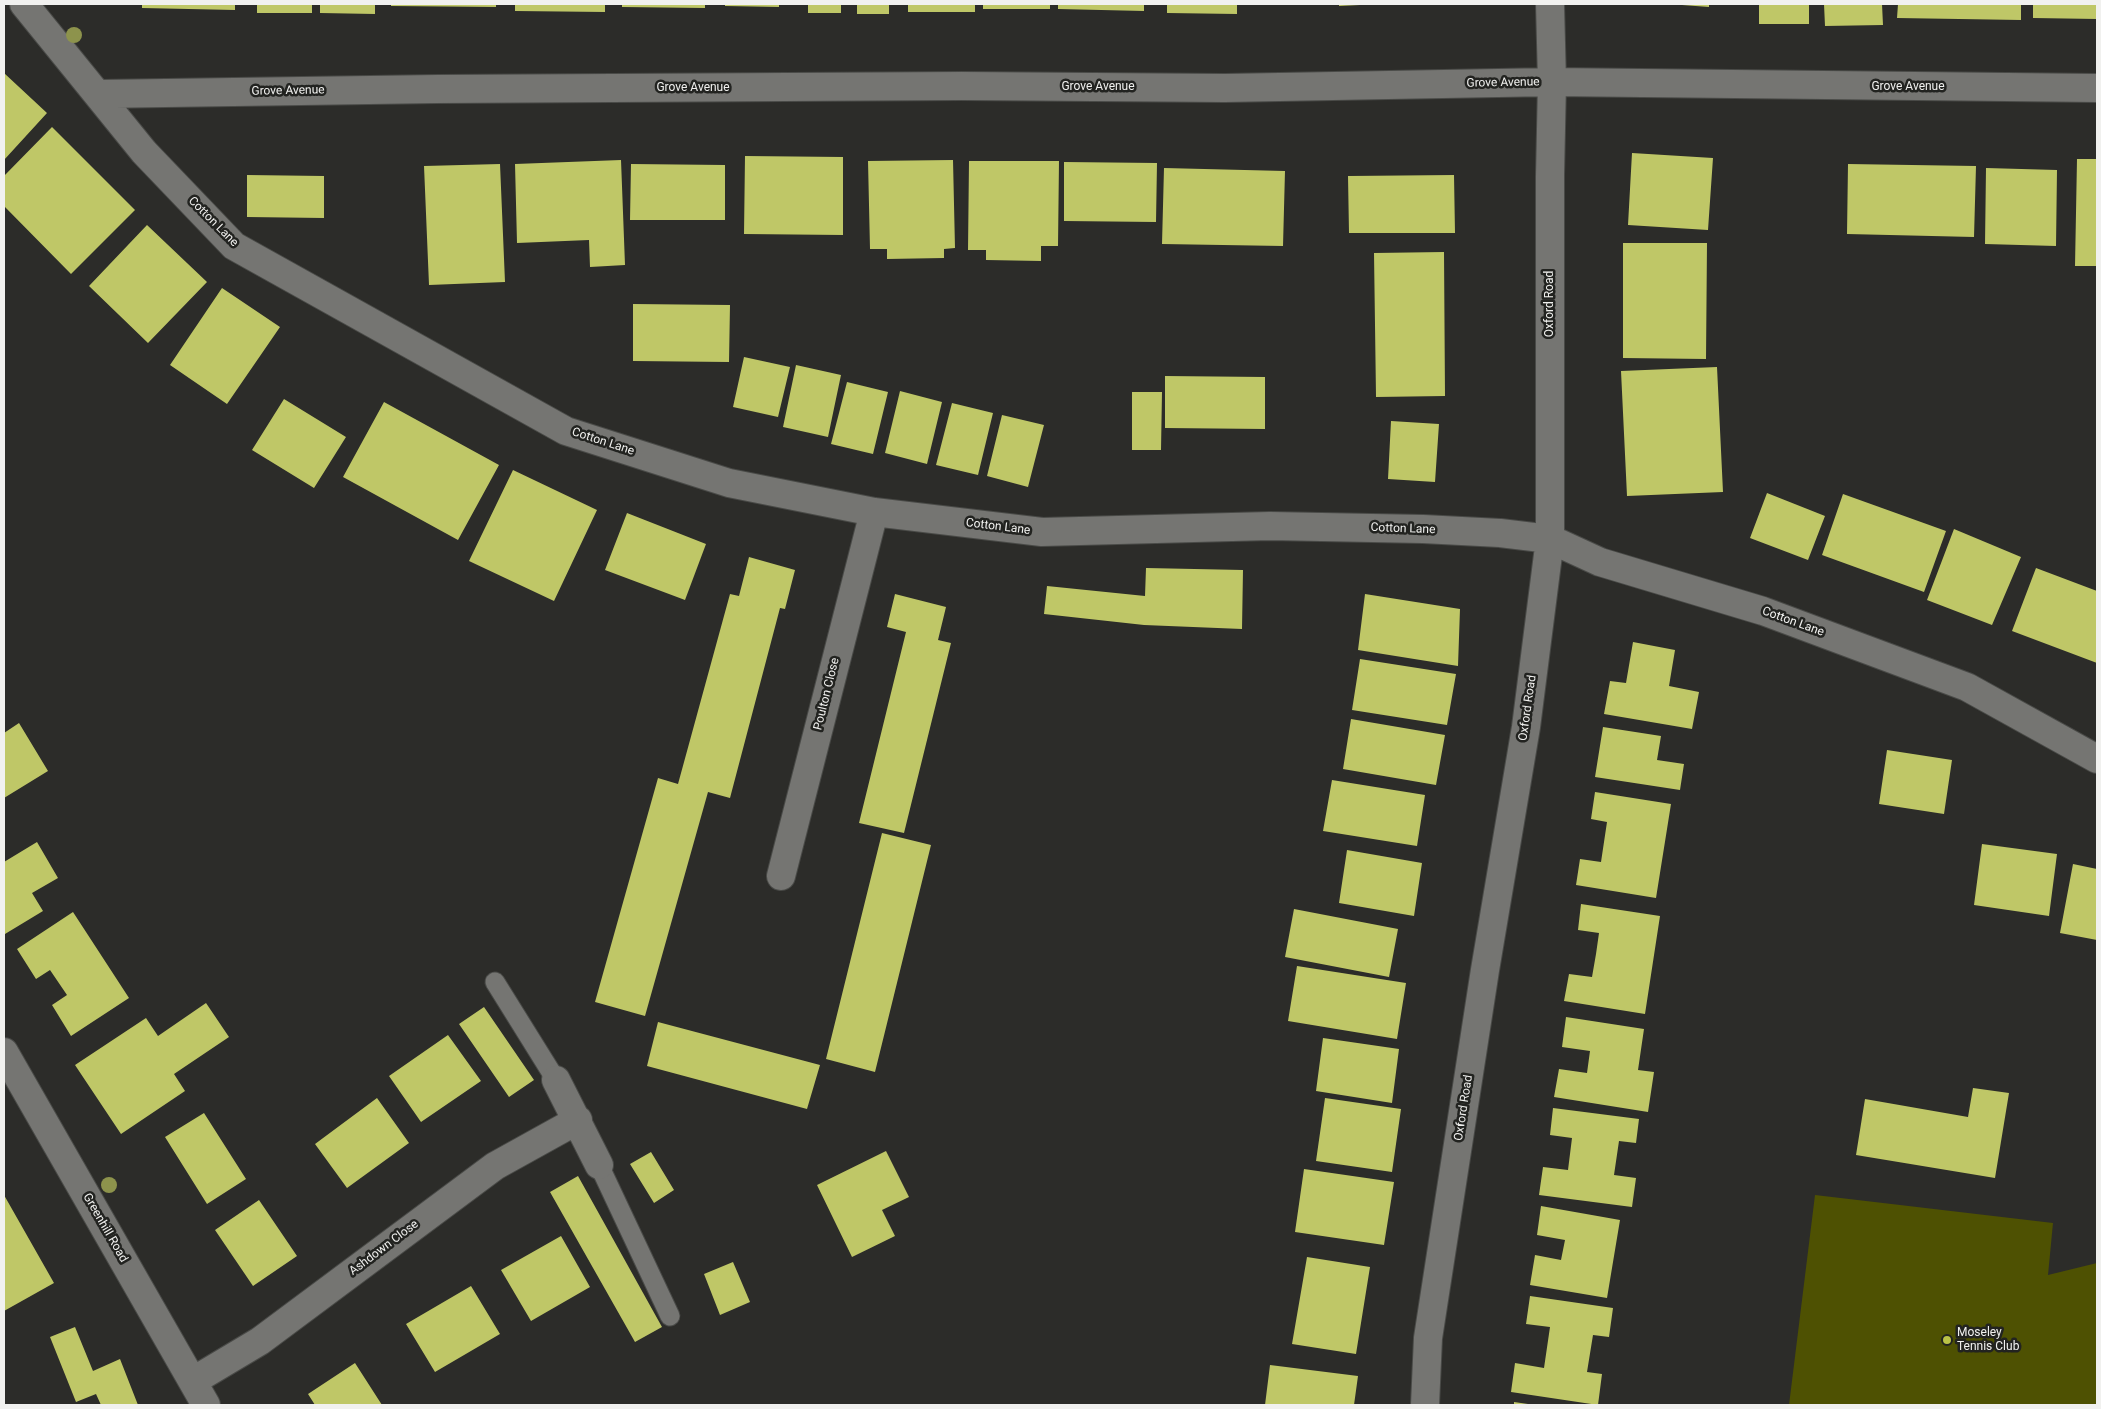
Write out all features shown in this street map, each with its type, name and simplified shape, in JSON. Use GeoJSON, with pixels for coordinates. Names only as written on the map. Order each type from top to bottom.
{"type":"FeatureCollection","features":[{"type":"Feature","properties":{"kind":"street","name":"Cotton Lane"},"geometry":{"type":"LineString","coordinates":[[24,4],[144,152],[234,246],[566,430],[729,483],[874,512],[1042,532],[1270,526],[1423,529],[1500,533],[1550,539],[1600,562],[1764,611],[1967,687],[2097,759]]}},
{"type":"Feature","properties":{"kind":"street","name":"Oxford Road"},"geometry":{"type":"LineString","coordinates":[[1424,1405],[1428,1338],[1485,970],[1526,727],[1550,539],[1550,176],[1552,82],[1550,4]]}},
{"type":"Feature","properties":{"kind":"street","name":"Grove Avenue"},"geometry":{"type":"LineString","coordinates":[[98,94],[457,89],[952,86],[1225,88],[1552,82],[2097,88]]}},
{"type":"Feature","properties":{"kind":"street","name":"Poulton Close"},"geometry":{"type":"LineString","coordinates":[[781,876],[874,512]]}},
{"type":"Feature","properties":{"kind":"street","name":"Greenhill Road"},"geometry":{"type":"LineString","coordinates":[[4,1052],[206,1405]]}},
{"type":"Feature","properties":{"kind":"street"},"geometry":{"type":"LineString","coordinates":[[556,1080],[578,1120],[599,1165]]}},
{"type":"Feature","properties":{"kind":"street","name":"Ashdown Close"},"geometry":{"type":"LineString","coordinates":[[193,1381],[260,1341],[495,1166],[578,1120]]}},
{"type":"Feature","properties":{"kind":"lane"},"geometry":{"type":"LineString","coordinates":[[495,982],[556,1080]]}},
{"type":"Feature","properties":{"kind":"lane"},"geometry":{"type":"LineString","coordinates":[[599,1165],[670,1316]]}},
{"type":"Feature","properties":{"kind":"shaded area","name":"Moseley Tennis Club"},"geometry":{"type":"Polygon","coordinates":[[[1815,1195],[2053,1223],[2048,1275],[2097,1263],[2097,1405],[1789,1405],[1815,1195]]]}},
{"type":"Feature","properties":{"kind":"building"},"geometry":{"type":"Polygon","coordinates":[[[142,4],[235,4],[235,10],[142,8],[142,4]]]}},
{"type":"Feature","properties":{"kind":"building"},"geometry":{"type":"Polygon","coordinates":[[[257,4],[312,4],[312,13],[257,13],[257,4]]]}},
{"type":"Feature","properties":{"kind":"building"},"geometry":{"type":"Polygon","coordinates":[[[320,4],[375,4],[375,14],[320,13],[320,4]]]}},
{"type":"Feature","properties":{"kind":"building"},"geometry":{"type":"Polygon","coordinates":[[[391,4],[496,4],[496,7],[391,6],[391,4]]]}},
{"type":"Feature","properties":{"kind":"building"},"geometry":{"type":"Polygon","coordinates":[[[515,4],[605,4],[605,12],[515,11],[515,4]]]}},
{"type":"Feature","properties":{"kind":"building"},"geometry":{"type":"Polygon","coordinates":[[[622,4],[705,4],[705,8],[622,7],[622,4]]]}},
{"type":"Feature","properties":{"kind":"building"},"geometry":{"type":"Polygon","coordinates":[[[725,4],[779,4],[779,7],[725,6],[725,4]]]}},
{"type":"Feature","properties":{"kind":"building"},"geometry":{"type":"Polygon","coordinates":[[[808,4],[841,4],[841,13],[808,13],[808,4]]]}},
{"type":"Feature","properties":{"kind":"building"},"geometry":{"type":"Polygon","coordinates":[[[857,4],[889,4],[889,14],[857,14],[857,4]]]}},
{"type":"Feature","properties":{"kind":"building"},"geometry":{"type":"Polygon","coordinates":[[[908,4],[975,4],[975,12],[908,12],[908,4]]]}},
{"type":"Feature","properties":{"kind":"building"},"geometry":{"type":"Polygon","coordinates":[[[983,4],[1050,4],[1050,9],[983,9],[983,4]]]}},
{"type":"Feature","properties":{"kind":"building"},"geometry":{"type":"Polygon","coordinates":[[[1058,4],[1144,4],[1144,11],[1058,9],[1058,4]]]}},
{"type":"Feature","properties":{"kind":"building"},"geometry":{"type":"Polygon","coordinates":[[[1167,4],[1237,4],[1237,14],[1167,13],[1167,4]]]}},
{"type":"Feature","properties":{"kind":"building"},"geometry":{"type":"Polygon","coordinates":[[[1339,4],[1360,4],[1360,5],[1339,6],[1339,4]]]}},
{"type":"Feature","properties":{"kind":"building"},"geometry":{"type":"Polygon","coordinates":[[[1709,4],[1709,7],[1682,5],[1709,4]]]}},
{"type":"Feature","properties":{"kind":"building"},"geometry":{"type":"Polygon","coordinates":[[[1759,4],[1809,4],[1809,24],[1759,24],[1759,4]]]}},
{"type":"Feature","properties":{"kind":"building"},"geometry":{"type":"Polygon","coordinates":[[[1824,4],[1882,4],[1883,25],[1825,26],[1824,4]]]}},
{"type":"Feature","properties":{"kind":"building"},"geometry":{"type":"Polygon","coordinates":[[[1898,4],[2021,4],[2021,20],[1897,18],[1898,4]]]}},
{"type":"Feature","properties":{"kind":"building"},"geometry":{"type":"Polygon","coordinates":[[[2033,4],[2097,4],[2097,19],[2033,18],[2033,4]]]}},
{"type":"Feature","properties":{"kind":"building"},"geometry":{"type":"Polygon","coordinates":[[[4,73],[47,113],[4,160],[4,73]]]}},
{"type":"Feature","properties":{"kind":"building"},"geometry":{"type":"Polygon","coordinates":[[[52,127],[135,210],[71,274],[4,206],[4,176],[52,127]]]}},
{"type":"Feature","properties":{"kind":"building"},"geometry":{"type":"Polygon","coordinates":[[[1632,153],[1713,158],[1708,230],[1628,225],[1632,153]]]}},
{"type":"Feature","properties":{"kind":"building"},"geometry":{"type":"Polygon","coordinates":[[[745,156],[843,157],[843,235],[744,234],[745,156]]]}},
{"type":"Feature","properties":{"kind":"building"},"geometry":{"type":"Polygon","coordinates":[[[2077,159],[2097,159],[2097,266],[2075,266],[2077,159]]]}},
{"type":"Feature","properties":{"kind":"building"},"geometry":{"type":"Polygon","coordinates":[[[621,160],[625,265],[590,267],[589,240],[517,243],[515,164],[621,160]]]}},
{"type":"Feature","properties":{"kind":"building"},"geometry":{"type":"Polygon","coordinates":[[[953,160],[955,248],[944,249],[944,258],[887,259],[887,249],[870,249],[868,161],[953,160]]]}},
{"type":"Feature","properties":{"kind":"building"},"geometry":{"type":"Polygon","coordinates":[[[969,161],[1059,161],[1058,246],[1041,246],[1041,261],[986,260],[986,250],[968,250],[969,161]]]}},
{"type":"Feature","properties":{"kind":"building"},"geometry":{"type":"Polygon","coordinates":[[[1064,162],[1157,163],[1156,222],[1064,221],[1064,162]]]}},
{"type":"Feature","properties":{"kind":"building"},"geometry":{"type":"Polygon","coordinates":[[[500,164],[505,282],[429,285],[424,166],[500,164]]]}},
{"type":"Feature","properties":{"kind":"building"},"geometry":{"type":"Polygon","coordinates":[[[631,164],[725,165],[725,220],[630,220],[631,164]]]}},
{"type":"Feature","properties":{"kind":"building"},"geometry":{"type":"Polygon","coordinates":[[[1848,164],[1976,166],[1974,237],[1847,234],[1848,164]]]}},
{"type":"Feature","properties":{"kind":"building"},"geometry":{"type":"Polygon","coordinates":[[[1164,168],[1285,171],[1283,246],[1162,244],[1164,168]]]}},
{"type":"Feature","properties":{"kind":"building"},"geometry":{"type":"Polygon","coordinates":[[[1986,168],[2057,170],[2056,246],[1985,244],[1986,168]]]}},
{"type":"Feature","properties":{"kind":"building"},"geometry":{"type":"Polygon","coordinates":[[[247,175],[324,176],[324,218],[247,217],[247,175]]]}},
{"type":"Feature","properties":{"kind":"building"},"geometry":{"type":"Polygon","coordinates":[[[1454,175],[1455,233],[1349,233],[1348,176],[1454,175]]]}},
{"type":"Feature","properties":{"kind":"building"},"geometry":{"type":"Polygon","coordinates":[[[147,225],[207,282],[148,343],[89,286],[147,225]]]}},
{"type":"Feature","properties":{"kind":"building"},"geometry":{"type":"Polygon","coordinates":[[[1623,243],[1707,243],[1706,359],[1623,358],[1623,243]]]}},
{"type":"Feature","properties":{"kind":"building"},"geometry":{"type":"Polygon","coordinates":[[[1444,252],[1445,396],[1376,397],[1374,253],[1444,252]]]}},
{"type":"Feature","properties":{"kind":"building"},"geometry":{"type":"Polygon","coordinates":[[[222,288],[280,327],[227,404],[170,365],[222,288]]]}},
{"type":"Feature","properties":{"kind":"building"},"geometry":{"type":"Polygon","coordinates":[[[633,304],[730,305],[729,362],[633,361],[633,304]]]}},
{"type":"Feature","properties":{"kind":"building"},"geometry":{"type":"Polygon","coordinates":[[[744,357],[790,367],[778,417],[733,407],[744,357]]]}},
{"type":"Feature","properties":{"kind":"building"},"geometry":{"type":"Polygon","coordinates":[[[796,365],[841,375],[828,437],[783,427],[796,365]]]}},
{"type":"Feature","properties":{"kind":"building"},"geometry":{"type":"Polygon","coordinates":[[[1717,367],[1723,492],[1627,496],[1621,371],[1717,367]]]}},
{"type":"Feature","properties":{"kind":"building"},"geometry":{"type":"Polygon","coordinates":[[[1165,376],[1265,377],[1265,429],[1165,428],[1165,376]]]}},
{"type":"Feature","properties":{"kind":"building"},"geometry":{"type":"Polygon","coordinates":[[[847,382],[888,392],[873,454],[831,444],[847,382]]]}},
{"type":"Feature","properties":{"kind":"building"},"geometry":{"type":"Polygon","coordinates":[[[900,391],[942,402],[927,464],[885,453],[900,391]]]}},
{"type":"Feature","properties":{"kind":"building"},"geometry":{"type":"Polygon","coordinates":[[[1132,392],[1162,392],[1161,450],[1132,450],[1132,392]]]}},
{"type":"Feature","properties":{"kind":"building"},"geometry":{"type":"Polygon","coordinates":[[[284,399],[346,437],[314,488],[252,450],[284,399]]]}},
{"type":"Feature","properties":{"kind":"building"},"geometry":{"type":"Polygon","coordinates":[[[384,402],[499,465],[458,540],[343,477],[384,402]]]}},
{"type":"Feature","properties":{"kind":"building"},"geometry":{"type":"Polygon","coordinates":[[[952,403],[993,413],[978,475],[936,465],[952,403]]]}},
{"type":"Feature","properties":{"kind":"building"},"geometry":{"type":"Polygon","coordinates":[[[1002,415],[1044,425],[1028,487],[987,476],[1002,415]]]}},
{"type":"Feature","properties":{"kind":"building"},"geometry":{"type":"Polygon","coordinates":[[[1391,421],[1439,424],[1435,482],[1388,479],[1391,421]]]}},
{"type":"Feature","properties":{"kind":"building"},"geometry":{"type":"Polygon","coordinates":[[[513,470],[597,510],[554,601],[469,561],[513,470]]]}},
{"type":"Feature","properties":{"kind":"building"},"geometry":{"type":"Polygon","coordinates":[[[1767,493],[1825,516],[1808,560],[1750,538],[1767,493]]]}},
{"type":"Feature","properties":{"kind":"building"},"geometry":{"type":"Polygon","coordinates":[[[1843,494],[1946,531],[1924,592],[1822,555],[1843,494]]]}},
{"type":"Feature","properties":{"kind":"building"},"geometry":{"type":"Polygon","coordinates":[[[627,513],[706,544],[685,600],[605,570],[627,513]]]}},
{"type":"Feature","properties":{"kind":"building"},"geometry":{"type":"Polygon","coordinates":[[[1954,529],[2021,557],[1992,625],[1927,600],[1954,529]]]}},
{"type":"Feature","properties":{"kind":"building"},"geometry":{"type":"Polygon","coordinates":[[[749,557],[795,570],[785,609],[780,608],[730,798],[708,792],[645,1016],[595,1002],[658,778],[678,784],[730,594],[739,596],[749,557]]]}},
{"type":"Feature","properties":{"kind":"building"},"geometry":{"type":"Polygon","coordinates":[[[1146,568],[1243,570],[1242,629],[1144,625],[1044,614],[1047,586],[1145,596],[1146,568]]]}},
{"type":"Feature","properties":{"kind":"building"},"geometry":{"type":"Polygon","coordinates":[[[2036,568],[2097,591],[2097,663],[2012,631],[2036,568]]]}},
{"type":"Feature","properties":{"kind":"building"},"geometry":{"type":"Polygon","coordinates":[[[895,594],[946,607],[938,640],[951,643],[904,833],[859,823],[906,632],[887,627],[895,594]]]}},
{"type":"Feature","properties":{"kind":"building"},"geometry":{"type":"Polygon","coordinates":[[[1365,594],[1460,609],[1458,666],[1358,650],[1365,594]]]}},
{"type":"Feature","properties":{"kind":"building"},"geometry":{"type":"Polygon","coordinates":[[[1633,642],[1675,650],[1669,686],[1699,692],[1692,729],[1604,714],[1610,681],[1626,683],[1633,642]]]}},
{"type":"Feature","properties":{"kind":"building"},"geometry":{"type":"Polygon","coordinates":[[[1360,659],[1456,674],[1447,725],[1352,710],[1360,659]]]}},
{"type":"Feature","properties":{"kind":"building"},"geometry":{"type":"Polygon","coordinates":[[[1351,719],[1445,735],[1436,785],[1343,769],[1351,719]]]}},
{"type":"Feature","properties":{"kind":"building"},"geometry":{"type":"Polygon","coordinates":[[[19,723],[48,771],[4,798],[4,733],[19,723]]]}},
{"type":"Feature","properties":{"kind":"building"},"geometry":{"type":"Polygon","coordinates":[[[1603,727],[1661,736],[1657,760],[1684,764],[1680,790],[1595,777],[1603,727]]]}},
{"type":"Feature","properties":{"kind":"building"},"geometry":{"type":"Polygon","coordinates":[[[1887,750],[1952,760],[1944,814],[1879,804],[1887,750]]]}},
{"type":"Feature","properties":{"kind":"building"},"geometry":{"type":"Polygon","coordinates":[[[1332,780],[1425,795],[1417,846],[1323,831],[1332,780]]]}},
{"type":"Feature","properties":{"kind":"building"},"geometry":{"type":"Polygon","coordinates":[[[1595,792],[1671,804],[1656,898],[1576,885],[1580,859],[1601,862],[1607,822],[1591,819],[1595,792]]]}},
{"type":"Feature","properties":{"kind":"building"},"geometry":{"type":"Polygon","coordinates":[[[882,833],[931,845],[875,1072],[826,1059],[882,833]]]}},
{"type":"Feature","properties":{"kind":"building"},"geometry":{"type":"Polygon","coordinates":[[[37,842],[58,878],[32,893],[43,911],[5,934],[4,862],[37,842]]]}},
{"type":"Feature","properties":{"kind":"building"},"geometry":{"type":"Polygon","coordinates":[[[1982,844],[2057,854],[2049,916],[1974,905],[1982,844]]]}},
{"type":"Feature","properties":{"kind":"building"},"geometry":{"type":"Polygon","coordinates":[[[1347,850],[1422,863],[1414,916],[1339,903],[1347,850]]]}},
{"type":"Feature","properties":{"kind":"building"},"geometry":{"type":"Polygon","coordinates":[[[2073,864],[2097,869],[2097,940],[2060,933],[2073,864]]]}},
{"type":"Feature","properties":{"kind":"building"},"geometry":{"type":"Polygon","coordinates":[[[1581,904],[1660,916],[1645,1014],[1564,1001],[1569,974],[1592,977],[1599,933],[1578,930],[1581,904]]]}},
{"type":"Feature","properties":{"kind":"building"},"geometry":{"type":"Polygon","coordinates":[[[1294,909],[1398,929],[1389,977],[1285,957],[1294,909]]]}},
{"type":"Feature","properties":{"kind":"building"},"geometry":{"type":"Polygon","coordinates":[[[73,912],[129,998],[71,1036],[52,1005],[67,995],[50,970],[36,979],[17,949],[73,912]]]}},
{"type":"Feature","properties":{"kind":"building"},"geometry":{"type":"Polygon","coordinates":[[[1297,966],[1406,983],[1397,1039],[1288,1021],[1297,966]]]}},
{"type":"Feature","properties":{"kind":"building"},"geometry":{"type":"Polygon","coordinates":[[[206,1003],[229,1037],[174,1074],[185,1091],[121,1134],[75,1065],[146,1018],[158,1036],[206,1003]]]}},
{"type":"Feature","properties":{"kind":"building"},"geometry":{"type":"Polygon","coordinates":[[[484,1007],[534,1080],[509,1097],[459,1024],[484,1007]]]}},
{"type":"Feature","properties":{"kind":"building"},"geometry":{"type":"Polygon","coordinates":[[[1566,1017],[1644,1029],[1638,1070],[1654,1072],[1648,1112],[1554,1097],[1559,1069],[1587,1073],[1590,1051],[1562,1047],[1566,1017]]]}},
{"type":"Feature","properties":{"kind":"building"},"geometry":{"type":"Polygon","coordinates":[[[658,1022],[820,1065],[807,1109],[647,1066],[658,1022]]]}},
{"type":"Feature","properties":{"kind":"building"},"geometry":{"type":"Polygon","coordinates":[[[448,1035],[481,1081],[421,1122],[389,1076],[448,1035]]]}},
{"type":"Feature","properties":{"kind":"building"},"geometry":{"type":"Polygon","coordinates":[[[1323,1038],[1399,1049],[1392,1103],[1316,1091],[1323,1038]]]}},
{"type":"Feature","properties":{"kind":"building"},"geometry":{"type":"Polygon","coordinates":[[[1973,1088],[2009,1093],[1995,1178],[1856,1155],[1865,1099],[1968,1117],[1973,1088]]]}},
{"type":"Feature","properties":{"kind":"building"},"geometry":{"type":"Polygon","coordinates":[[[377,1098],[409,1143],[347,1188],[315,1144],[377,1098]]]}},
{"type":"Feature","properties":{"kind":"building"},"geometry":{"type":"Polygon","coordinates":[[[1325,1098],[1401,1109],[1392,1172],[1316,1161],[1325,1098]]]}},
{"type":"Feature","properties":{"kind":"building"},"geometry":{"type":"Polygon","coordinates":[[[1553,1108],[1639,1119],[1636,1143],[1619,1141],[1614,1175],[1636,1178],[1632,1207],[1539,1195],[1543,1167],[1568,1170],[1572,1138],[1550,1135],[1553,1108]]]}},
{"type":"Feature","properties":{"kind":"building"},"geometry":{"type":"Polygon","coordinates":[[[204,1113],[246,1179],[207,1204],[165,1137],[204,1113]]]}},
{"type":"Feature","properties":{"kind":"building"},"geometry":{"type":"Polygon","coordinates":[[[886,1151],[909,1197],[882,1210],[895,1236],[852,1257],[817,1185],[886,1151]]]}},
{"type":"Feature","properties":{"kind":"building"},"geometry":{"type":"Polygon","coordinates":[[[651,1152],[674,1190],[654,1203],[630,1164],[651,1152]]]}},
{"type":"Feature","properties":{"kind":"building"},"geometry":{"type":"Polygon","coordinates":[[[1304,1169],[1394,1182],[1384,1245],[1295,1232],[1304,1169]]]}},
{"type":"Feature","properties":{"kind":"building"},"geometry":{"type":"Polygon","coordinates":[[[578,1176],[662,1327],[635,1342],[550,1192],[578,1176]]]}},
{"type":"Feature","properties":{"kind":"building"},"geometry":{"type":"Polygon","coordinates":[[[4,1195],[54,1283],[4,1311],[4,1195]]]}},
{"type":"Feature","properties":{"kind":"building"},"geometry":{"type":"Polygon","coordinates":[[[259,1200],[297,1256],[253,1286],[215,1230],[259,1200]]]}},
{"type":"Feature","properties":{"kind":"building"},"geometry":{"type":"Polygon","coordinates":[[[1541,1206],[1620,1220],[1607,1298],[1530,1285],[1535,1255],[1561,1260],[1565,1240],[1537,1235],[1541,1206]]]}},
{"type":"Feature","properties":{"kind":"building"},"geometry":{"type":"Polygon","coordinates":[[[561,1236],[590,1287],[531,1321],[501,1270],[561,1236]]]}},
{"type":"Feature","properties":{"kind":"building"},"geometry":{"type":"Polygon","coordinates":[[[1307,1257],[1370,1267],[1356,1354],[1292,1344],[1307,1257]]]}},
{"type":"Feature","properties":{"kind":"building"},"geometry":{"type":"Polygon","coordinates":[[[733,1262],[750,1302],[720,1315],[704,1274],[733,1262]]]}},
{"type":"Feature","properties":{"kind":"building"},"geometry":{"type":"Polygon","coordinates":[[[471,1286],[500,1334],[435,1372],[406,1324],[471,1286]]]}},
{"type":"Feature","properties":{"kind":"building"},"geometry":{"type":"Polygon","coordinates":[[[1530,1296],[1613,1308],[1609,1337],[1593,1335],[1587,1372],[1602,1374],[1598,1405],[1511,1392],[1515,1363],[1544,1368],[1550,1327],[1526,1324],[1530,1296]]]}},
{"type":"Feature","properties":{"kind":"building"},"geometry":{"type":"Polygon","coordinates":[[[75,1327],[93,1371],[120,1359],[138,1405],[101,1405],[96,1394],[76,1402],[50,1337],[75,1327]]]}},
{"type":"Feature","properties":{"kind":"building"},"geometry":{"type":"Polygon","coordinates":[[[355,1363],[382,1405],[315,1405],[308,1394],[355,1363]]]}},
{"type":"Feature","properties":{"kind":"building"},"geometry":{"type":"Polygon","coordinates":[[[1270,1365],[1358,1376],[1354,1405],[1265,1405],[1270,1365]]]}},
{"type":"Feature","properties":{"kind":"building"},"geometry":{"type":"Polygon","coordinates":[[[1514,1402],[1528,1404],[1528,1405],[1514,1405],[1514,1402]]]}},
{"type":"Feature","properties":{"kind":"place","name":"Moseley Tennis Club"},"geometry":{"type":"Point","coordinates":[1947,1340]}}]}
